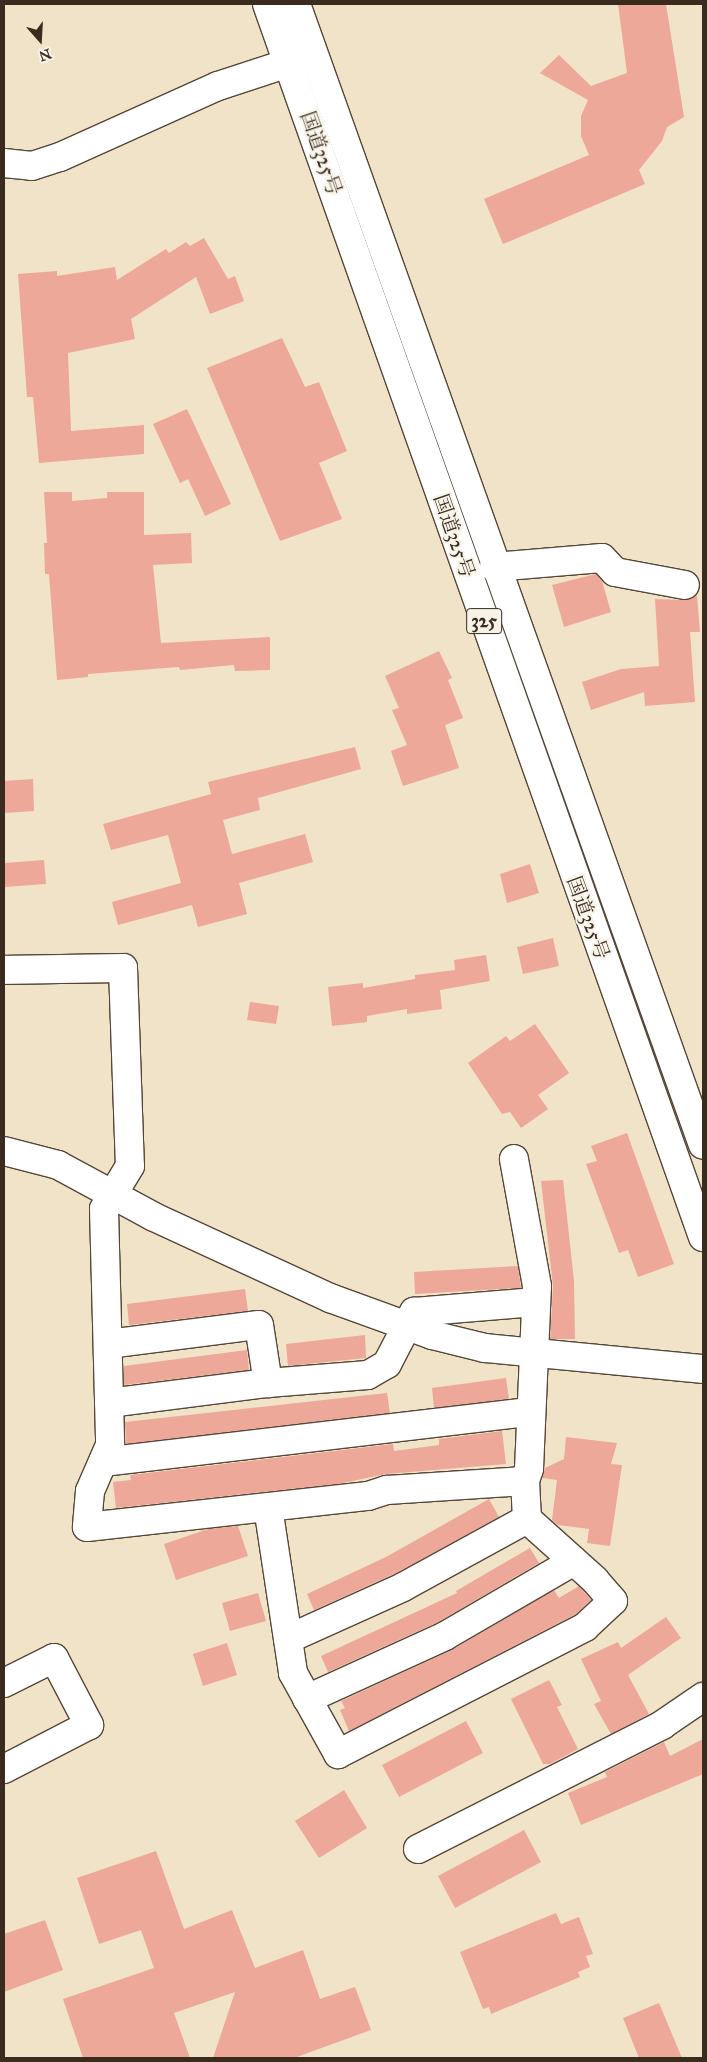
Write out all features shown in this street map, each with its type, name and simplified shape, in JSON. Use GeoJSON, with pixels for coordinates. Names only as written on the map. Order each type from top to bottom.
{"type":"FeatureCollection","features":[{"type":"Feature","properties":{"kind":"main road","name":"国道325号"},"geometry":{"type":"LineString","coordinates":[[267,4],[302,58],[494,567],[703,1145]]}},
{"type":"Feature","properties":{"kind":"main road","name":"国道325号"},"geometry":{"type":"LineString","coordinates":[[296,4],[302,58],[569,865],[703,1237]]}},
{"type":"Feature","properties":{"kind":"main road"},"geometry":{"type":"LineString","coordinates":[[4,163],[32,166],[60,157],[218,86],[302,58]]}},
{"type":"Feature","properties":{"kind":"main road"},"geometry":{"type":"LineString","coordinates":[[494,567],[602,558],[615,572],[685,585]]}},
{"type":"Feature","properties":{"kind":"main road"},"geometry":{"type":"LineString","coordinates":[[4,970],[123,968],[130,1166],[104,1209],[110,1444],[90,1491],[87,1527],[368,1496],[386,1490],[525,1481]]}},
{"type":"Feature","properties":{"kind":"main road"},"geometry":{"type":"LineString","coordinates":[[4,1151],[58,1166],[113,1196],[330,1298],[408,1327],[485,1348],[703,1368]]}},
{"type":"Feature","properties":{"kind":"main road"},"geometry":{"type":"LineString","coordinates":[[268,1507],[293,1673],[338,1754],[585,1627],[613,1602],[574,1561],[527,1519],[525,1481],[529,1468],[536,1302],[532,1247],[514,1159]]}},
{"type":"Feature","properties":{"kind":"main road"},"geometry":{"type":"LineString","coordinates":[[109,1402],[268,1383],[368,1375],[387,1364],[408,1327],[414,1312],[536,1302]]}},
{"type":"Feature","properties":{"kind":"main road"},"geometry":{"type":"LineString","coordinates":[[108,1344],[259,1325],[268,1383]]}},
{"type":"Feature","properties":{"kind":"main road"},"geometry":{"type":"LineString","coordinates":[[103,1462],[531,1412]]}},
{"type":"Feature","properties":{"kind":"main road"},"geometry":{"type":"LineString","coordinates":[[288,1639],[403,1587],[527,1519]]}},
{"type":"Feature","properties":{"kind":"main road"},"geometry":{"type":"LineString","coordinates":[[307,1699],[445,1636],[574,1561]]}},
{"type":"Feature","properties":{"kind":"main road"},"geometry":{"type":"LineString","coordinates":[[4,1683],[54,1658],[89,1725],[4,1769]]}},
{"type":"Feature","properties":{"kind":"main road"},"geometry":{"type":"LineString","coordinates":[[418,1849],[662,1724],[703,1697]]}},
{"type":"Feature","properties":{"kind":"building"},"geometry":{"type":"Polygon","coordinates":[[[618,4],[666,4],[684,117],[667,127],[662,141],[639,170],[645,184],[503,244],[484,199],[589,155],[581,136],[581,116],[588,100],[540,73],[559,55],[591,86],[627,73],[618,4]]]}},
{"type":"Feature","properties":{"kind":"building"},"geometry":{"type":"Polygon","coordinates":[[[204,238],[228,279],[235,276],[244,301],[210,314],[196,277],[131,319],[135,339],[68,353],[71,431],[144,425],[144,454],[39,463],[33,397],[27,397],[18,274],[57,271],[57,276],[115,267],[117,280],[166,249],[169,253],[186,242],[190,246],[204,238]]]}},
{"type":"Feature","properties":{"kind":"building"},"geometry":{"type":"Polygon","coordinates":[[[282,338],[305,387],[319,382],[347,451],[319,463],[342,519],[280,541],[207,368],[282,338]]]}},
{"type":"Feature","properties":{"kind":"building"},"geometry":{"type":"Polygon","coordinates":[[[187,409],[231,504],[205,516],[188,479],[180,483],[153,424],[187,409]]]}},
{"type":"Feature","properties":{"kind":"building"},"geometry":{"type":"Polygon","coordinates":[[[44,492],[72,492],[72,501],[107,498],[107,492],[144,492],[144,535],[191,533],[192,563],[153,565],[161,643],[270,637],[270,670],[235,671],[234,665],[180,670],[179,667],[88,674],[88,677],[57,680],[49,574],[45,574],[44,543],[47,543],[44,492]]]}},
{"type":"Feature","properties":{"kind":"building"},"geometry":{"type":"Polygon","coordinates":[[[596,574],[602,581],[611,612],[564,627],[552,585],[596,574]]]}},
{"type":"Feature","properties":{"kind":"building"},"geometry":{"type":"Polygon","coordinates":[[[697,596],[700,632],[690,632],[695,702],[645,706],[644,692],[591,710],[582,682],[621,669],[659,666],[655,599],[683,600],[697,596]]]}},
{"type":"Feature","properties":{"kind":"building"},"geometry":{"type":"Polygon","coordinates":[[[439,651],[452,678],[448,680],[463,718],[445,725],[459,768],[403,786],[391,751],[407,745],[392,710],[399,708],[385,676],[439,651]]]}},
{"type":"Feature","properties":{"kind":"building"},"geometry":{"type":"Polygon","coordinates":[[[355,747],[361,769],[258,798],[260,810],[223,820],[232,854],[305,834],[313,862],[239,883],[247,914],[198,927],[192,905],[118,925],[112,902],[181,883],[168,835],[111,850],[103,824],[211,794],[208,782],[355,747]]]}},
{"type":"Feature","properties":{"kind":"building"},"geometry":{"type":"Polygon","coordinates":[[[33,779],[34,811],[4,813],[4,781],[33,779]]]}},
{"type":"Feature","properties":{"kind":"building"},"geometry":{"type":"Polygon","coordinates":[[[44,860],[46,884],[4,887],[4,863],[44,860]]]}},
{"type":"Feature","properties":{"kind":"building"},"geometry":{"type":"Polygon","coordinates":[[[530,864],[539,893],[507,903],[500,874],[530,864]]]}},
{"type":"Feature","properties":{"kind":"building"},"geometry":{"type":"Polygon","coordinates":[[[553,938],[559,966],[523,974],[517,947],[553,938]]]}},
{"type":"Feature","properties":{"kind":"building"},"geometry":{"type":"Polygon","coordinates":[[[486,955],[490,981],[440,990],[442,1009],[407,1014],[407,1009],[367,1016],[367,1022],[332,1026],[328,987],[363,983],[363,988],[415,979],[415,975],[455,970],[454,960],[486,955]]]}},
{"type":"Feature","properties":{"kind":"building"},"geometry":{"type":"Polygon","coordinates":[[[250,1002],[279,1006],[276,1024],[247,1020],[250,1002]]]}},
{"type":"Feature","properties":{"kind":"building"},"geometry":{"type":"Polygon","coordinates":[[[535,1024],[569,1073],[538,1095],[548,1109],[521,1128],[510,1112],[502,1114],[468,1063],[506,1036],[510,1041],[535,1024]]]}},
{"type":"Feature","properties":{"kind":"building"},"geometry":{"type":"Polygon","coordinates":[[[627,1133],[674,1264],[638,1277],[628,1250],[619,1253],[586,1164],[597,1161],[591,1146],[627,1133]]]}},
{"type":"Feature","properties":{"kind":"building"},"geometry":{"type":"Polygon","coordinates":[[[563,1180],[574,1281],[575,1339],[550,1339],[553,1286],[541,1181],[563,1180]]]}},
{"type":"Feature","properties":{"kind":"building"},"geometry":{"type":"Polygon","coordinates":[[[518,1266],[521,1288],[415,1294],[414,1272],[518,1266]]]}},
{"type":"Feature","properties":{"kind":"building"},"geometry":{"type":"Polygon","coordinates":[[[245,1289],[248,1311],[129,1325],[127,1304],[245,1289]]]}},
{"type":"Feature","properties":{"kind":"building"},"geometry":{"type":"Polygon","coordinates":[[[365,1335],[366,1358],[288,1366],[286,1344],[365,1335]]]}},
{"type":"Feature","properties":{"kind":"building"},"geometry":{"type":"Polygon","coordinates":[[[247,1350],[249,1370],[124,1385],[124,1366],[247,1350]]]}},
{"type":"Feature","properties":{"kind":"building"},"geometry":{"type":"Polygon","coordinates":[[[506,1378],[509,1399],[434,1408],[432,1388],[506,1378]]]}},
{"type":"Feature","properties":{"kind":"building"},"geometry":{"type":"Polygon","coordinates":[[[387,1393],[390,1413],[126,1444],[125,1422],[387,1393]]]}},
{"type":"Feature","properties":{"kind":"building"},"geometry":{"type":"Polygon","coordinates":[[[502,1431],[506,1464],[386,1474],[338,1484],[116,1508],[113,1482],[131,1480],[130,1475],[393,1444],[394,1451],[439,1445],[439,1439],[502,1431]]]}},
{"type":"Feature","properties":{"kind":"building"},"geometry":{"type":"Polygon","coordinates":[[[566,1437],[617,1443],[611,1464],[622,1465],[610,1546],[587,1543],[589,1529],[558,1525],[552,1520],[557,1480],[542,1478],[545,1468],[564,1459],[566,1437]]]}},
{"type":"Feature","properties":{"kind":"building"},"geometry":{"type":"Polygon","coordinates":[[[489,1499],[499,1517],[396,1573],[314,1610],[307,1594],[386,1557],[489,1499]]]}},
{"type":"Feature","properties":{"kind":"building"},"geometry":{"type":"Polygon","coordinates":[[[238,1526],[248,1556],[176,1580],[164,1544],[208,1529],[238,1526]]]}},
{"type":"Feature","properties":{"kind":"building"},"geometry":{"type":"Polygon","coordinates":[[[530,1548],[539,1563],[438,1622],[328,1672],[321,1656],[457,1593],[456,1591],[530,1548]]]}},
{"type":"Feature","properties":{"kind":"building"},"geometry":{"type":"Polygon","coordinates":[[[579,1586],[591,1600],[576,1614],[349,1731],[340,1710],[345,1708],[341,1701],[452,1650],[554,1590],[559,1598],[579,1586]]]}},
{"type":"Feature","properties":{"kind":"building"},"geometry":{"type":"Polygon","coordinates":[[[258,1593],[266,1621],[230,1631],[222,1603],[258,1593]]]}},
{"type":"Feature","properties":{"kind":"building"},"geometry":{"type":"Polygon","coordinates":[[[666,1617],[681,1638],[628,1675],[649,1714],[611,1734],[594,1704],[601,1701],[581,1659],[618,1642],[621,1648],[666,1617]]]}},
{"type":"Feature","properties":{"kind":"building"},"geometry":{"type":"Polygon","coordinates":[[[227,1643],[237,1675],[203,1686],[193,1654],[227,1643]]]}},
{"type":"Feature","properties":{"kind":"building"},"geometry":{"type":"Polygon","coordinates":[[[549,1680],[562,1705],[557,1707],[578,1749],[550,1764],[543,1764],[511,1699],[549,1680]]]}},
{"type":"Feature","properties":{"kind":"building"},"geometry":{"type":"Polygon","coordinates":[[[466,1721],[483,1753],[399,1797],[382,1765],[466,1721]]]}},
{"type":"Feature","properties":{"kind":"building"},"geometry":{"type":"Polygon","coordinates":[[[703,1739],[703,1774],[581,1825],[568,1793],[607,1777],[605,1772],[664,1742],[670,1756],[703,1739]]]}},
{"type":"Feature","properties":{"kind":"building"},"geometry":{"type":"Polygon","coordinates":[[[344,1790],[367,1828],[319,1858],[295,1821],[344,1790]]]}},
{"type":"Feature","properties":{"kind":"building"},"geometry":{"type":"Polygon","coordinates":[[[524,1830],[541,1862],[455,1908],[438,1876],[524,1830]]]}},
{"type":"Feature","properties":{"kind":"building"},"geometry":{"type":"Polygon","coordinates":[[[156,1851],[184,1929],[232,1910],[255,1968],[303,1950],[320,1999],[355,1987],[371,2030],[294,2058],[213,2058],[235,1992],[174,2013],[190,2058],[83,2058],[63,1999],[154,1968],[141,1930],[99,1944],[77,1878],[156,1851]]]}},
{"type":"Feature","properties":{"kind":"building"},"geometry":{"type":"Polygon","coordinates":[[[556,1913],[561,1924],[579,1917],[593,1954],[586,1956],[590,1967],[578,1972],[580,1977],[491,2014],[489,2007],[483,2009],[460,1952],[556,1913]]]}},
{"type":"Feature","properties":{"kind":"building"},"geometry":{"type":"Polygon","coordinates":[[[45,1920],[63,1970],[4,1992],[4,1934],[45,1920]]]}},
{"type":"Feature","properties":{"kind":"building"},"geometry":{"type":"Polygon","coordinates":[[[659,2003],[682,2058],[639,2058],[623,2018],[659,2003]]]}}]}
